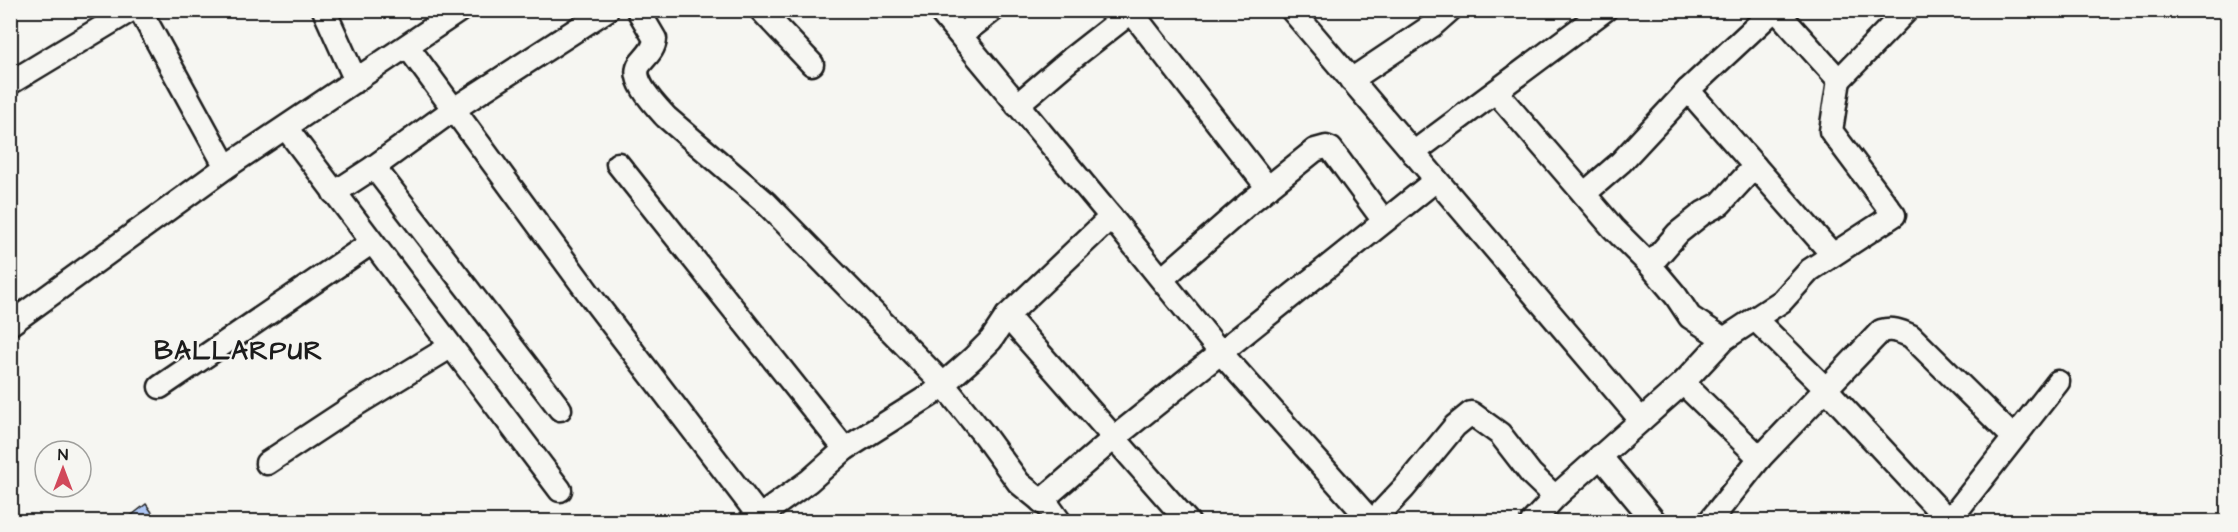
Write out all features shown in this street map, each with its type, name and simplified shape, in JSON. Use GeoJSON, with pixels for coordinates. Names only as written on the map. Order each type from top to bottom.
{"type":"FeatureCollection","features":[{"type":"Feature","properties":{"kind":"street"},"geometry":{"type":"LineString","coordinates":[[10,83],[131,10]]}},
{"type":"Feature","properties":{"kind":"street"},"geometry":{"type":"LineString","coordinates":[[140,10],[226,167]]}},
{"type":"Feature","properties":{"kind":"street"},"geometry":{"type":"LineString","coordinates":[[324,10],[356,81]]}},
{"type":"Feature","properties":{"kind":"street"},"geometry":{"type":"LineString","coordinates":[[334,193],[454,109],[607,10]]}},
{"type":"Feature","properties":{"kind":"street"},"geometry":{"type":"LineString","coordinates":[[638,10],[655,39],[652,50],[637,71],[642,86],[651,101],[666,117],[765,202],[943,384],[984,435],[1018,483],[1050,508],[1060,522]]}},
{"type":"Feature","properties":{"kind":"street"},"geometry":{"type":"LineString","coordinates":[[761,10],[812,64]]}},
{"type":"Feature","properties":{"kind":"street"},"geometry":{"type":"LineString","coordinates":[[939,10],[1111,216],[1221,353],[1372,522],[1404,488],[1455,426],[1471,413],[1500,434],[1531,474],[1555,497],[1683,382],[1724,339],[1782,301],[1810,270],[1894,215],[1831,131],[1839,80],[1907,10]]}},
{"type":"Feature","properties":{"kind":"street"},"geometry":{"type":"LineString","coordinates":[[961,35],[993,10]]}},
{"type":"Feature","properties":{"kind":"street"},"geometry":{"type":"LineString","coordinates":[[1292,10],[1641,420]]}},
{"type":"Feature","properties":{"kind":"street"},"geometry":{"type":"LineString","coordinates":[[1351,80],[1433,25],[1450,10]]}},
{"type":"Feature","properties":{"kind":"street"},"geometry":{"type":"LineString","coordinates":[[1413,153],[1605,10]]}},
{"type":"Feature","properties":{"kind":"street"},"geometry":{"type":"LineString","coordinates":[[1584,194],[1621,162],[1688,90],[1775,10],[1839,80]]}},
{"type":"Feature","properties":{"kind":"street"},"geometry":{"type":"LineString","coordinates":[[1017,105],[1130,11],[1268,188]]}},
{"type":"Feature","properties":{"kind":"street"},"geometry":{"type":"LineString","coordinates":[[10,324],[226,167],[408,46],[446,15]]}},
{"type":"Feature","properties":{"kind":"street"},"geometry":{"type":"LineString","coordinates":[[408,46],[755,519],[809,481],[845,448],[932,394],[972,359],[991,340],[1007,316],[1111,216]]}},
{"type":"Feature","properties":{"kind":"street"},"geometry":{"type":"LineString","coordinates":[[1688,90],[1832,254]]}},
{"type":"Feature","properties":{"kind":"street"},"geometry":{"type":"LineString","coordinates":[[1496,92],[1613,228],[1650,265],[1690,317],[1724,339]]}},
{"type":"Feature","properties":{"kind":"street"},"geometry":{"type":"LineString","coordinates":[[286,128],[560,490]]}},
{"type":"Feature","properties":{"kind":"street"},"geometry":{"type":"LineString","coordinates":[[1162,279],[1315,150],[1326,147],[1331,149],[1384,221]]}},
{"type":"Feature","properties":{"kind":"street"},"geometry":{"type":"LineString","coordinates":[[618,164],[845,448]]}},
{"type":"Feature","properties":{"kind":"street"},"geometry":{"type":"LineString","coordinates":[[1650,265],[1678,233],[1703,213],[1720,204],[1755,166]]}},
{"type":"Feature","properties":{"kind":"street"},"geometry":{"type":"LineString","coordinates":[[374,167],[560,409]]}},
{"type":"Feature","properties":{"kind":"street"},"geometry":{"type":"LineString","coordinates":[[1041,501],[1114,438],[1436,180]]}},
{"type":"Feature","properties":{"kind":"street"},"geometry":{"type":"LineString","coordinates":[[160,387],[371,243]]}},
{"type":"Feature","properties":{"kind":"street"},"geometry":{"type":"LineString","coordinates":[[1007,316],[1188,522]]}},
{"type":"Feature","properties":{"kind":"street"},"geometry":{"type":"LineString","coordinates":[[1755,319],[1827,390],[1948,521],[2058,381]]}},
{"type":"Feature","properties":{"kind":"street"},"geometry":{"type":"LineString","coordinates":[[1709,522],[1760,458],[1881,331],[1888,329],[1898,330],[1911,336],[2013,437]]}},
{"type":"Feature","properties":{"kind":"street"},"geometry":{"type":"LineString","coordinates":[[267,463],[355,405],[450,347]]}},
{"type":"Feature","properties":{"kind":"street"},"geometry":{"type":"LineString","coordinates":[[1683,382],[1760,458]]}},
{"type":"Feature","properties":{"kind":"street"},"geometry":{"type":"LineString","coordinates":[[1600,456],[1655,522]]}},
{"type":"Feature","properties":{"kind":"street"},"geometry":{"type":"LineString","coordinates":[[1532,522],[1559,493]]}},
{"type":"Feature","properties":{"kind":"building"},"geometry":{"type":"Polygon","coordinates":[[[146,504],[159,522],[123,522],[146,504]]]}},
{"type":"Feature","properties":{"kind":"district","name":"BALLARPUR"},"geometry":{"type":"Point","coordinates":[239,351]}}]}
